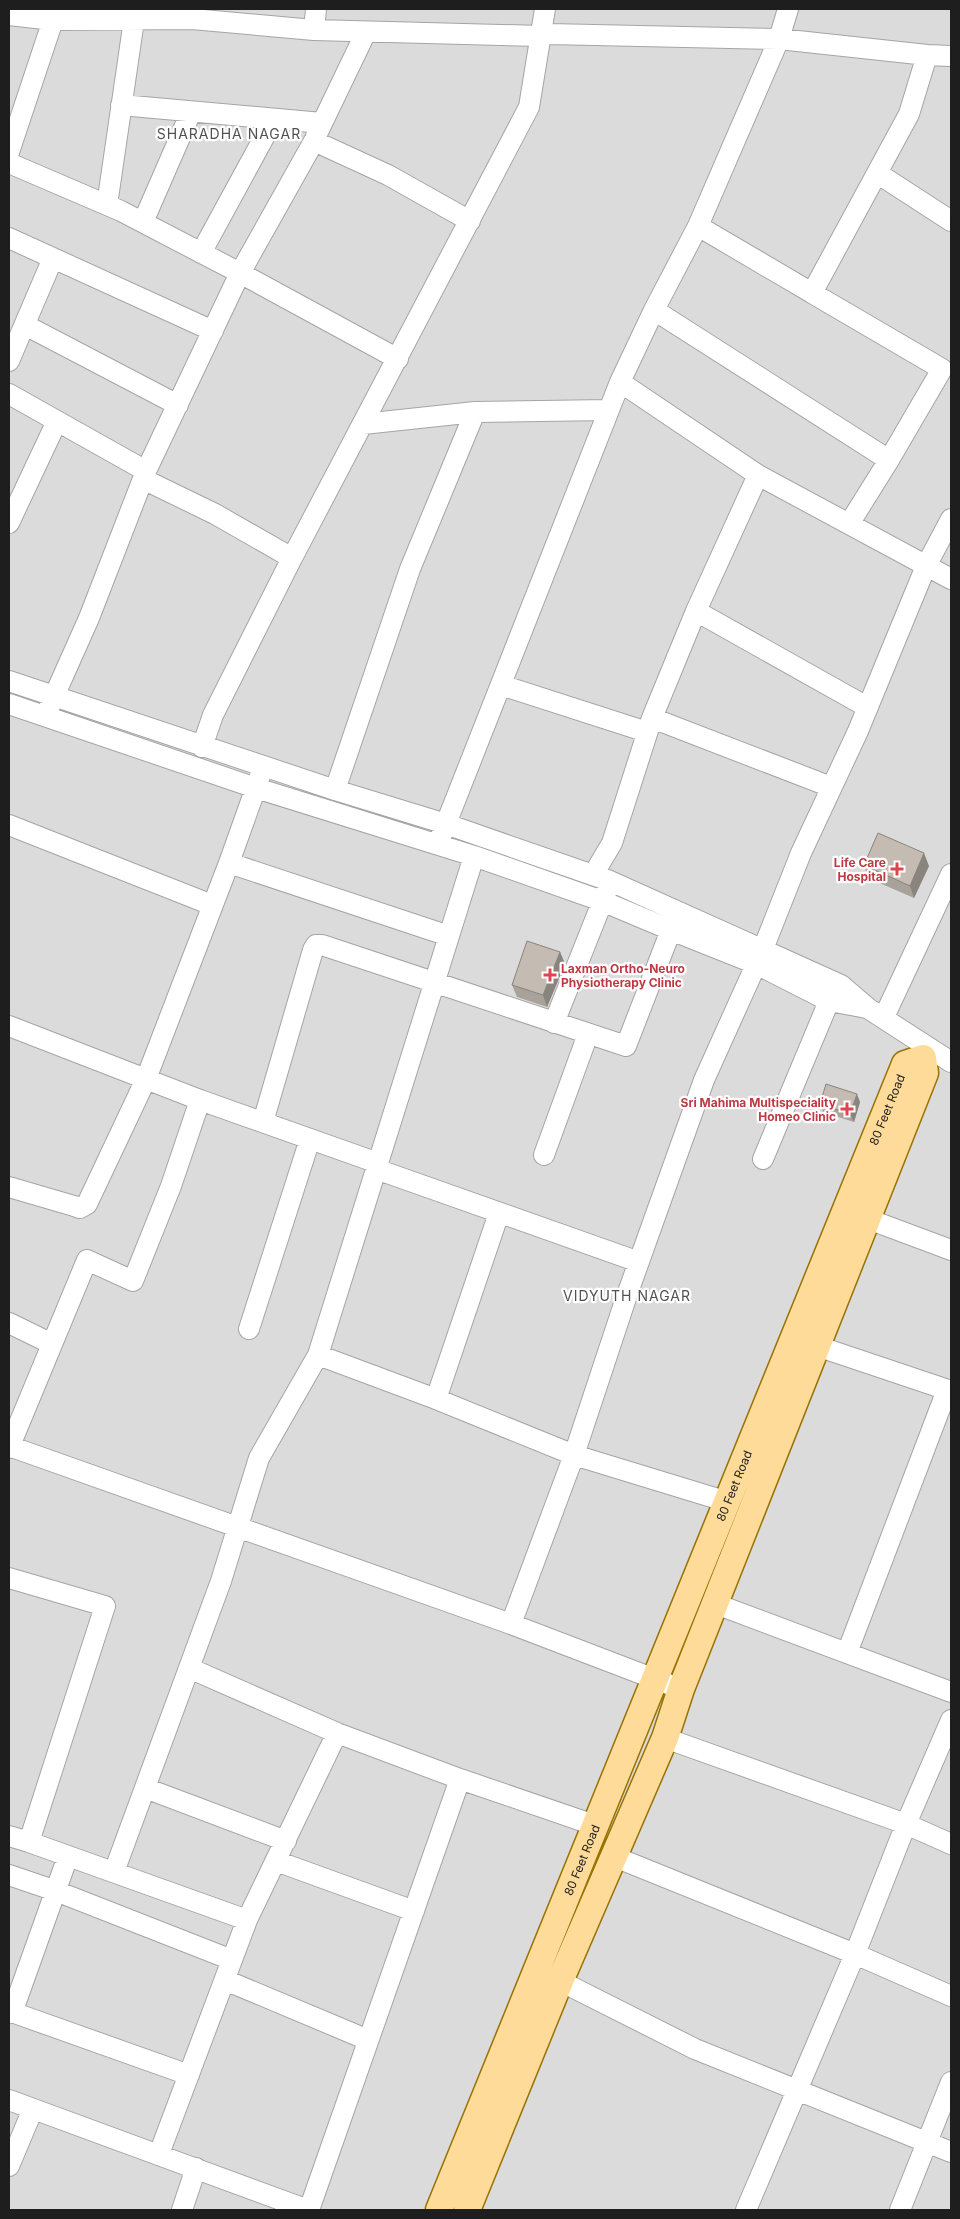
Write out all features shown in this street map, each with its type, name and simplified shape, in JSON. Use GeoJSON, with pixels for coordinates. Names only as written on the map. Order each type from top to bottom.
{"type":"FeatureCollection","features":[{"type":"Feature","properties":{"kind":"main road","name":"80 Feet Road"},"geometry":{"type":"LineString","coordinates":[[467,2210],[560,1981],[665,1738],[682,1689],[925,1073],[925,1052]]}},
{"type":"Feature","properties":{"kind":"main road","name":"80 Feet Road"},"geometry":{"type":"LineString","coordinates":[[439,2210],[905,1064],[925,1052]]}},
{"type":"Feature","properties":{"kind":"street"},"geometry":{"type":"LineString","coordinates":[[314,30],[316,9]]}},
{"type":"Feature","properties":{"kind":"street"},"geometry":{"type":"LineString","coordinates":[[202,747],[213,715],[292,558],[529,107],[544,9]]}},
{"type":"Feature","properties":{"kind":"street"},"geometry":{"type":"LineString","coordinates":[[438,844],[502,685],[608,410],[654,310],[698,226],[779,39],[788,9]]}},
{"type":"Feature","properties":{"kind":"street"},"geometry":{"type":"LineString","coordinates":[[9,15],[53,20],[192,19],[314,30],[366,32],[779,39],[951,56]]}},
{"type":"Feature","properties":{"kind":"street"},"geometry":{"type":"LineString","coordinates":[[9,152],[53,20]]}},
{"type":"Feature","properties":{"kind":"street"},"geometry":{"type":"LineString","coordinates":[[106,205],[134,20]]}},
{"type":"Feature","properties":{"kind":"street"},"geometry":{"type":"LineString","coordinates":[[46,716],[89,618],[145,475],[240,273],[318,132],[366,32]]}},
{"type":"Feature","properties":{"kind":"street"},"geometry":{"type":"LineString","coordinates":[[812,293],[909,114],[927,55]]}},
{"type":"Feature","properties":{"kind":"street"},"geometry":{"type":"LineString","coordinates":[[121,105],[274,119],[318,132],[388,176],[470,221]]}},
{"type":"Feature","properties":{"kind":"street"},"geometry":{"type":"LineString","coordinates":[[143,222],[191,112]]}},
{"type":"Feature","properties":{"kind":"street"},"geometry":{"type":"LineString","coordinates":[[202,253],[274,119]]}},
{"type":"Feature","properties":{"kind":"street"},"geometry":{"type":"LineString","coordinates":[[9,163],[143,222],[398,359]]}},
{"type":"Feature","properties":{"kind":"street"},"geometry":{"type":"LineString","coordinates":[[877,173],[951,221]]}},
{"type":"Feature","properties":{"kind":"street"},"geometry":{"type":"LineString","coordinates":[[698,226],[947,372],[849,524]]}},
{"type":"Feature","properties":{"kind":"street"},"geometry":{"type":"LineString","coordinates":[[9,238],[213,331]]}},
{"type":"Feature","properties":{"kind":"street"},"geometry":{"type":"LineString","coordinates":[[9,361],[53,258]]}},
{"type":"Feature","properties":{"kind":"street"},"geometry":{"type":"LineString","coordinates":[[654,310],[889,460]]}},
{"type":"Feature","properties":{"kind":"street"},"geometry":{"type":"LineString","coordinates":[[24,325],[178,405]]}},
{"type":"Feature","properties":{"kind":"street"},"geometry":{"type":"LineString","coordinates":[[620,382],[758,475],[951,580]]}},
{"type":"Feature","properties":{"kind":"street"},"geometry":{"type":"LineString","coordinates":[[9,394],[145,475],[292,558]]}},
{"type":"Feature","properties":{"kind":"street"},"geometry":{"type":"LineString","coordinates":[[363,424],[475,412],[608,410]]}},
{"type":"Feature","properties":{"kind":"street"},"geometry":{"type":"LineString","coordinates":[[334,790],[410,569],[475,412]]}},
{"type":"Feature","properties":{"kind":"street"},"geometry":{"type":"LineString","coordinates":[[9,523],[57,421]]}},
{"type":"Feature","properties":{"kind":"street"},"geometry":{"type":"LineString","coordinates":[[554,1023],[602,902],[602,878],[650,725],[696,611],[758,475]]}},
{"type":"Feature","properties":{"kind":"street"},"geometry":{"type":"LineString","coordinates":[[511,1624],[574,1455],[639,1262],[704,1080],[759,956],[800,853],[867,707],[926,566],[951,519]]}},
{"type":"Feature","properties":{"kind":"street"},"geometry":{"type":"LineString","coordinates":[[696,611],[867,707]]}},
{"type":"Feature","properties":{"kind":"street"},"geometry":{"type":"LineString","coordinates":[[9,681],[54,698],[263,767],[446,824],[602,878],[759,956],[830,1001],[876,1013]]}},
{"type":"Feature","properties":{"kind":"street"},"geometry":{"type":"LineString","coordinates":[[502,685],[650,725],[831,787]]}},
{"type":"Feature","properties":{"kind":"street"},"geometry":{"type":"LineString","coordinates":[[9,704],[256,788],[474,856],[602,902],[671,930],[759,956],[841,985],[925,1052],[951,1062]]}},
{"type":"Feature","properties":{"kind":"street"},"geometry":{"type":"LineString","coordinates":[[9,1187],[74,1206],[84,1206],[89,1199],[146,1079],[229,863],[263,767]]}},
{"type":"Feature","properties":{"kind":"street"},"geometry":{"type":"LineString","coordinates":[[9,825],[212,905]]}},
{"type":"Feature","properties":{"kind":"street"},"geometry":{"type":"LineString","coordinates":[[114,1872],[221,1581],[259,1458],[318,1355],[474,856]]}},
{"type":"Feature","properties":{"kind":"street"},"geometry":{"type":"LineString","coordinates":[[229,863],[449,936]]}},
{"type":"Feature","properties":{"kind":"street"},"geometry":{"type":"LineString","coordinates":[[876,1013],[951,874]]}},
{"type":"Feature","properties":{"kind":"street"},"geometry":{"type":"LineString","coordinates":[[263,1122],[316,945],[322,945],[623,1046],[628,1045],[671,930]]}},
{"type":"Feature","properties":{"kind":"street"},"geometry":{"type":"LineString","coordinates":[[763,1159],[830,1001]]}},
{"type":"Feature","properties":{"kind":"street"},"geometry":{"type":"LineString","coordinates":[[9,1026],[200,1100],[310,1139],[499,1213],[639,1262]]}},
{"type":"Feature","properties":{"kind":"street"},"geometry":{"type":"LineString","coordinates":[[544,1155],[588,1034]]}},
{"type":"Feature","properties":{"kind":"street"},"geometry":{"type":"LineString","coordinates":[[200,1100],[171,1186],[133,1281],[87,1260],[9,1447],[238,1526],[511,1624],[682,1689]]}},
{"type":"Feature","properties":{"kind":"street"},"geometry":{"type":"LineString","coordinates":[[250,1329],[310,1139]]}},
{"type":"Feature","properties":{"kind":"street"},"geometry":{"type":"LineString","coordinates":[[436,1399],[499,1213]]}},
{"type":"Feature","properties":{"kind":"street"},"geometry":{"type":"LineString","coordinates":[[868,1219],[951,1250]]}},
{"type":"Feature","properties":{"kind":"street"},"geometry":{"type":"LineString","coordinates":[[9,1323],[52,1344]]}},
{"type":"Feature","properties":{"kind":"street"},"geometry":{"type":"LineString","coordinates":[[818,1346],[949,1390],[847,1653]]}},
{"type":"Feature","properties":{"kind":"street"},"geometry":{"type":"LineString","coordinates":[[318,1355],[436,1399],[574,1455],[728,1502]]}},
{"type":"Feature","properties":{"kind":"street"},"geometry":{"type":"LineString","coordinates":[[9,1578],[105,1606],[29,1842]]}},
{"type":"Feature","properties":{"kind":"street"},"geometry":{"type":"LineString","coordinates":[[716,1604],[951,1692]]}},
{"type":"Feature","properties":{"kind":"street"},"geometry":{"type":"LineString","coordinates":[[189,1668],[338,1733],[460,1779],[596,1826]]}},
{"type":"Feature","properties":{"kind":"street"},"geometry":{"type":"LineString","coordinates":[[746,2210],[855,1954],[906,1824],[951,1720]]}},
{"type":"Feature","properties":{"kind":"street"},"geometry":{"type":"LineString","coordinates":[[159,2154],[247,1920],[338,1733]]}},
{"type":"Feature","properties":{"kind":"street"},"geometry":{"type":"LineString","coordinates":[[665,1738],[906,1824],[951,1844]]}},
{"type":"Feature","properties":{"kind":"street"},"geometry":{"type":"LineString","coordinates":[[9,2100],[308,2210],[460,1779]]}},
{"type":"Feature","properties":{"kind":"street"},"geometry":{"type":"LineString","coordinates":[[145,1788],[286,1841]]}},
{"type":"Feature","properties":{"kind":"street"},"geometry":{"type":"LineString","coordinates":[[9,1836],[247,1920]]}},
{"type":"Feature","properties":{"kind":"street"},"geometry":{"type":"LineString","coordinates":[[68,1856],[10,2012],[189,2074]]}},
{"type":"Feature","properties":{"kind":"street"},"geometry":{"type":"LineString","coordinates":[[614,1857],[855,1954],[951,1996]]}},
{"type":"Feature","properties":{"kind":"street"},"geometry":{"type":"LineString","coordinates":[[276,1861],[414,1911]]}},
{"type":"Feature","properties":{"kind":"street"},"geometry":{"type":"LineString","coordinates":[[9,1875],[56,1891],[232,1960]]}},
{"type":"Feature","properties":{"kind":"street"},"geometry":{"type":"LineString","coordinates":[[225,1980],[368,2040]]}},
{"type":"Feature","properties":{"kind":"street"},"geometry":{"type":"LineString","coordinates":[[560,1981],[695,2049],[951,2152]]}},
{"type":"Feature","properties":{"kind":"street"},"geometry":{"type":"LineString","coordinates":[[900,2210],[951,2082]]}},
{"type":"Feature","properties":{"kind":"street"},"geometry":{"type":"LineString","coordinates":[[9,2166],[32,2109]]}},
{"type":"Feature","properties":{"kind":"street"},"geometry":{"type":"LineString","coordinates":[[182,2210],[196,2168]]}},
{"type":"Feature","properties":{"kind":"shaded area"},"geometry":{"type":"Polygon","coordinates":[[[9,9],[951,9],[951,2210],[9,2210],[9,9]]]}},
{"type":"Feature","properties":{"kind":"building"},"geometry":{"type":"Polygon","coordinates":[[[878,833],[924,853],[910,886],[864,865],[878,833]]]}},
{"type":"Feature","properties":{"kind":"building"},"geometry":{"type":"Polygon","coordinates":[[[527,941],[560,952],[543,995],[512,985],[527,941]]]}},
{"type":"Feature","properties":{"kind":"building"},"geometry":{"type":"Polygon","coordinates":[[[826,1084],[857,1094],[850,1114],[820,1104],[826,1084]]]}},
{"type":"Feature","properties":{"kind":"place","name":"Life Care Hospital"},"geometry":{"type":"Point","coordinates":[897,869]}},
{"type":"Feature","properties":{"kind":"place","name":"Laxman Ortho-Neuro Physiotherapy Clinic"},"geometry":{"type":"Point","coordinates":[550,975]}},
{"type":"Feature","properties":{"kind":"place","name":"Sri Mahima Multispeciality Homeo Clinic"},"geometry":{"type":"Point","coordinates":[847,1109]}},
{"type":"Feature","properties":{"kind":"district","name":"SHARADHA NAGAR"},"geometry":{"type":"Point","coordinates":[229,133]}},
{"type":"Feature","properties":{"kind":"district","name":"VIDYUTH NAGAR"},"geometry":{"type":"Point","coordinates":[627,1295]}}]}
